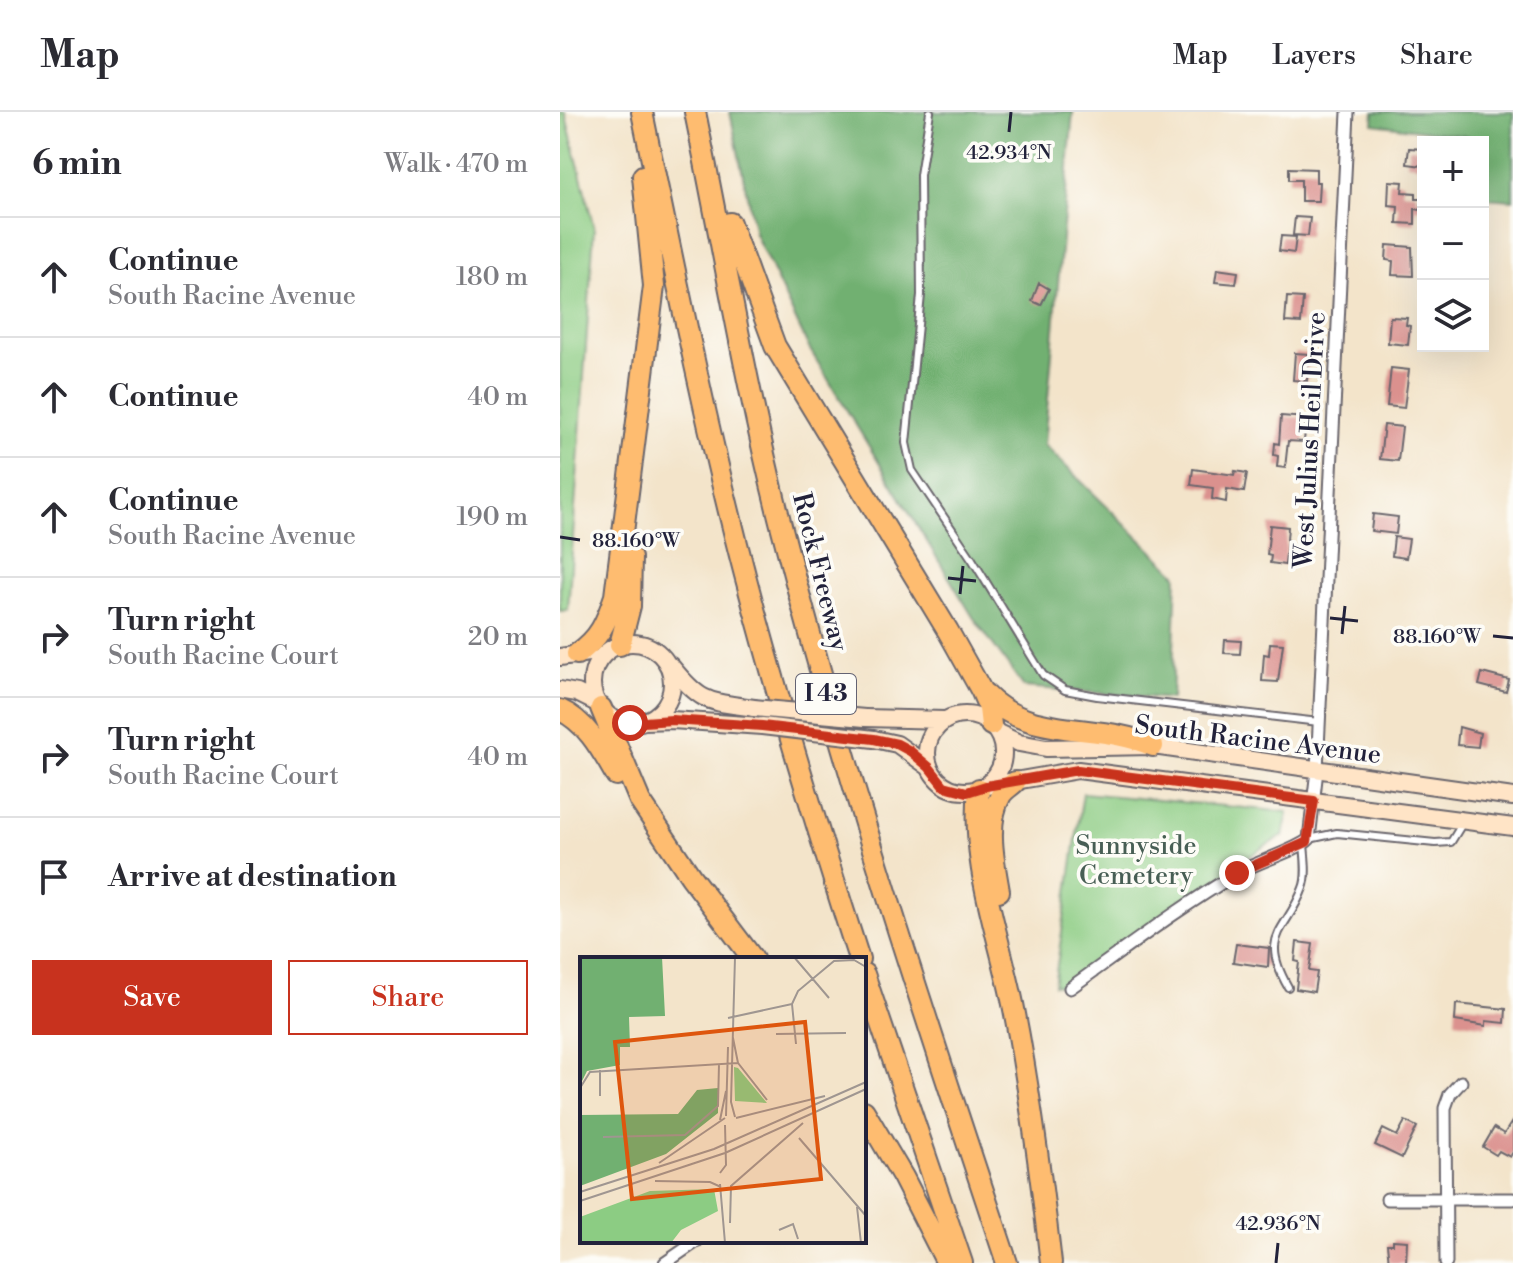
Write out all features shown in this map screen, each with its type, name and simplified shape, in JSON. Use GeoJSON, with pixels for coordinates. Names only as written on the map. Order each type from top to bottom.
{"type":"FeatureCollection","features":[{"type":"Feature","properties":{"kind":"highway"},"geometry":{"type":"LineString","coordinates":[[568,656],[594,642],[608,618],[615,596],[637,438],[654,286],[639,112]]}},
{"type":"Feature","properties":{"kind":"highway","name":"I 43"},"geometry":{"type":"LineString","coordinates":[[639,112],[745,573],[793,745],[858,957]]}},
{"type":"Feature","properties":{"kind":"highway"},"geometry":{"type":"LineString","coordinates":[[697,112],[736,243],[775,346],[948,631],[981,690],[995,729]]}},
{"type":"Feature","properties":{"kind":"highway","name":"Rock Freeway"},"geometry":{"type":"LineString","coordinates":[[697,112],[770,478],[811,640],[870,847],[1007,1263]]}},
{"type":"Feature","properties":{"kind":"highway"},"geometry":{"type":"LineString","coordinates":[[614,647],[630,606],[637,438]]}},
{"type":"Feature","properties":{"kind":"highway"},"geometry":{"type":"LineString","coordinates":[[981,690],[1007,712],[1031,722],[1137,738],[1153,746]]}},
{"type":"Feature","properties":{"kind":"highway"},"geometry":{"type":"LineString","coordinates":[[599,705],[640,801],[691,877],[751,957]]}},
{"type":"Feature","properties":{"kind":"highway"},"geometry":{"type":"LineString","coordinates":[[560,710],[576,718],[587,731],[605,755],[637,811],[663,847],[691,877]]}},
{"type":"Feature","properties":{"kind":"highway"},"geometry":{"type":"LineString","coordinates":[[1015,782],[1002,793],[994,815],[993,854],[1013,1003],[1037,1134],[1051,1263]]}},
{"type":"Feature","properties":{"kind":"highway"},"geometry":{"type":"LineString","coordinates":[[982,788],[976,817],[977,853],[1013,1003]]}},
{"type":"Feature","properties":{"kind":"highway"},"geometry":{"type":"LineString","coordinates":[[866,980],[962,1263]]}},
{"type":"Feature","properties":{"kind":"highway"},"geometry":{"type":"LineString","coordinates":[[866,1114],[903,1177],[947,1263]]}},
{"type":"Feature","properties":{"kind":"main road"},"geometry":{"type":"LineString","coordinates":[[568,656],[643,644],[663,656],[691,690],[707,701],[754,708],[865,718],[945,720],[969,715],[995,729],[1004,752],[999,771],[982,788],[955,791],[935,777],[929,767],[926,754],[929,741],[935,729],[945,720]]}},
{"type":"Feature","properties":{"kind":"main road"},"geometry":{"type":"LineString","coordinates":[[599,705],[593,687],[594,671],[599,661],[614,647]]}},
{"type":"Feature","properties":{"kind":"main road"},"geometry":{"type":"LineString","coordinates":[[643,721],[655,716],[671,694],[670,668],[663,656]]}},
{"type":"Feature","properties":{"kind":"main road"},"geometry":{"type":"LineString","coordinates":[[560,690],[577,693],[618,720],[630,723],[672,720],[762,726],[874,739],[897,744],[929,767]]}},
{"type":"Feature","properties":{"kind":"main road","name":"South Racine Avenue"},"geometry":{"type":"LineString","coordinates":[[995,729],[1019,743],[1046,748],[1153,746],[1513,797]]}},
{"type":"Feature","properties":{"kind":"main road","name":"South Racine Avenue"},"geometry":{"type":"LineString","coordinates":[[982,788],[1078,770],[1513,827]]}},
{"type":"Feature","properties":{"kind":"street","name":"West Julius Heil Drive"},"geometry":{"type":"LineString","coordinates":[[1307,842],[1317,770],[1348,112]]}},
{"type":"Feature","properties":{"kind":"street"},"geometry":{"type":"LineString","coordinates":[[1070,988],[1237,873],[1307,842]]}},
{"type":"Feature","properties":{"kind":"street"},"geometry":{"type":"LineString","coordinates":[[1446,1263],[1445,1108],[1450,1094],[1461,1082]]}},
{"type":"Feature","properties":{"kind":"street"},"geometry":{"type":"LineString","coordinates":[[1387,1199],[1513,1199]]}},
{"type":"Feature","properties":{"kind":"street"},"geometry":{"type":"LineString","coordinates":[[665,1263],[694,1243]]}},
{"type":"Feature","properties":{"kind":"lane"},"geometry":{"type":"LineString","coordinates":[[930,112],[920,175],[921,295],[907,415],[906,443],[912,470],[972,559],[1043,675],[1065,690],[1319,722]]}},
{"type":"Feature","properties":{"kind":"lane"},"geometry":{"type":"LineString","coordinates":[[1288,987],[1276,962],[1274,948],[1283,923],[1304,887],[1307,842],[1337,833],[1451,842],[1464,820]]}},
{"type":"Feature","properties":{"kind":"green space"},"geometry":{"type":"Polygon","coordinates":[[[560,112],[565,112],[594,228],[568,610],[560,611],[560,112]]]}},
{"type":"Feature","properties":{"kind":"green space"},"geometry":{"type":"Polygon","coordinates":[[[730,112],[1073,112],[1044,445],[1177,575],[1172,699],[1024,687],[973,617],[809,348],[755,234],[730,112]]]}},
{"type":"Feature","properties":{"kind":"green space"},"geometry":{"type":"Polygon","coordinates":[[[1374,112],[1513,112],[1513,200],[1489,198],[1489,136],[1465,136],[1373,124],[1374,112]]]}},
{"type":"Feature","properties":{"kind":"green space","name":"Sunnyside Cemetery"},"geometry":{"type":"Polygon","coordinates":[[[1083,793],[1288,812],[1283,836],[1068,984],[1054,985],[1083,793]]]}},
{"type":"Feature","properties":{"kind":"building"},"geometry":{"type":"Polygon","coordinates":[[[1409,148],[1417,149],[1417,165],[1407,164],[1409,148]]]}},
{"type":"Feature","properties":{"kind":"building"},"geometry":{"type":"Polygon","coordinates":[[[1289,168],[1316,169],[1318,201],[1301,201],[1301,180],[1289,180],[1289,168]]]}},
{"type":"Feature","properties":{"kind":"building"},"geometry":{"type":"Polygon","coordinates":[[[1389,181],[1403,182],[1402,192],[1416,193],[1415,224],[1397,223],[1398,206],[1388,205],[1389,181]]]}},
{"type":"Feature","properties":{"kind":"building"},"geometry":{"type":"Polygon","coordinates":[[[1295,217],[1310,218],[1308,236],[1293,235],[1295,217]]]}},
{"type":"Feature","properties":{"kind":"building"},"geometry":{"type":"Polygon","coordinates":[[[1281,236],[1296,237],[1294,253],[1279,251],[1281,236]]]}},
{"type":"Feature","properties":{"kind":"building"},"geometry":{"type":"Polygon","coordinates":[[[1387,245],[1412,247],[1413,276],[1392,275],[1393,261],[1386,260],[1387,245]]]}},
{"type":"Feature","properties":{"kind":"building"},"geometry":{"type":"Polygon","coordinates":[[[1217,269],[1238,272],[1236,284],[1215,282],[1217,269]]]}},
{"type":"Feature","properties":{"kind":"building"},"geometry":{"type":"Polygon","coordinates":[[[1039,283],[1049,289],[1041,305],[1032,301],[1039,283]]]}},
{"type":"Feature","properties":{"kind":"building"},"geometry":{"type":"Polygon","coordinates":[[[1287,297],[1303,298],[1301,323],[1285,322],[1287,297]]]}},
{"type":"Feature","properties":{"kind":"building"},"geometry":{"type":"Polygon","coordinates":[[[1390,317],[1407,318],[1406,325],[1410,326],[1408,345],[1388,343],[1390,317]]]}},
{"type":"Feature","properties":{"kind":"building"},"geometry":{"type":"Polygon","coordinates":[[[1295,353],[1309,354],[1307,381],[1293,380],[1295,353]]]}},
{"type":"Feature","properties":{"kind":"building"},"geometry":{"type":"Polygon","coordinates":[[[1391,368],[1409,370],[1404,408],[1387,406],[1391,368]]]}},
{"type":"Feature","properties":{"kind":"building"},"geometry":{"type":"Polygon","coordinates":[[[1281,416],[1306,418],[1304,442],[1288,441],[1285,468],[1277,467],[1278,456],[1274,455],[1275,443],[1279,444],[1281,416]]]}},
{"type":"Feature","properties":{"kind":"building"},"geometry":{"type":"Polygon","coordinates":[[[1384,425],[1402,427],[1398,461],[1380,459],[1384,425]]]}},
{"type":"Feature","properties":{"kind":"building"},"geometry":{"type":"Polygon","coordinates":[[[1193,469],[1234,475],[1235,471],[1247,473],[1244,492],[1227,489],[1226,502],[1212,499],[1213,488],[1191,485],[1193,469]]]}},
{"type":"Feature","properties":{"kind":"building"},"geometry":{"type":"Polygon","coordinates":[[[1373,514],[1398,517],[1396,534],[1371,531],[1373,514]]]}},
{"type":"Feature","properties":{"kind":"building"},"geometry":{"type":"Polygon","coordinates":[[[1270,525],[1288,527],[1285,565],[1270,563],[1271,556],[1267,555],[1270,525]]]}},
{"type":"Feature","properties":{"kind":"building"},"geometry":{"type":"Polygon","coordinates":[[[1394,537],[1409,539],[1406,558],[1392,556],[1394,537]]]}},
{"type":"Feature","properties":{"kind":"building"},"geometry":{"type":"Polygon","coordinates":[[[1225,640],[1241,641],[1240,654],[1224,653],[1225,640]]]}},
{"type":"Feature","properties":{"kind":"building"},"geometry":{"type":"Polygon","coordinates":[[[1270,643],[1283,644],[1278,682],[1262,681],[1264,654],[1269,655],[1270,643]]]}},
{"type":"Feature","properties":{"kind":"building"},"geometry":{"type":"Polygon","coordinates":[[[1482,673],[1509,680],[1506,692],[1479,685],[1482,673]]]}},
{"type":"Feature","properties":{"kind":"building"},"geometry":{"type":"Polygon","coordinates":[[[1459,727],[1480,733],[1478,747],[1457,745],[1459,727]]]}},
{"type":"Feature","properties":{"kind":"building"},"geometry":{"type":"Polygon","coordinates":[[[1297,942],[1313,944],[1309,971],[1317,972],[1314,992],[1296,989],[1299,962],[1295,961],[1297,942]]]}},
{"type":"Feature","properties":{"kind":"building"},"geometry":{"type":"Polygon","coordinates":[[[1236,944],[1269,948],[1268,967],[1233,962],[1236,944]]]}},
{"type":"Feature","properties":{"kind":"building"},"geometry":{"type":"Polygon","coordinates":[[[1456,1004],[1506,1009],[1505,1023],[1486,1021],[1486,1026],[1455,1021],[1456,1004]]]}},
{"type":"Feature","properties":{"kind":"building"},"geometry":{"type":"Polygon","coordinates":[[[1513,1120],[1513,1152],[1510,1157],[1499,1151],[1496,1155],[1483,1147],[1494,1128],[1504,1134],[1513,1120]]]}},
{"type":"Feature","properties":{"kind":"building"},"geometry":{"type":"Polygon","coordinates":[[[1405,1121],[1417,1127],[1402,1158],[1375,1145],[1383,1129],[1397,1136],[1405,1121]]]}},
{"type":"Feature","properties":{"kind":"building"},"geometry":{"type":"Polygon","coordinates":[[[1393,1240],[1407,1241],[1406,1263],[1389,1263],[1387,1244],[1393,1244],[1393,1240]]]}},
{"type":"Feature","properties":{"kind":"route"},"geometry":{"type":"LineString","coordinates":[[630,723],[672,720],[762,726],[874,739],[897,744],[910,751],[929,767],[944,786],[955,791],[967,792],[1078,770],[1314,801],[1307,842],[1237,873]]}}]}
